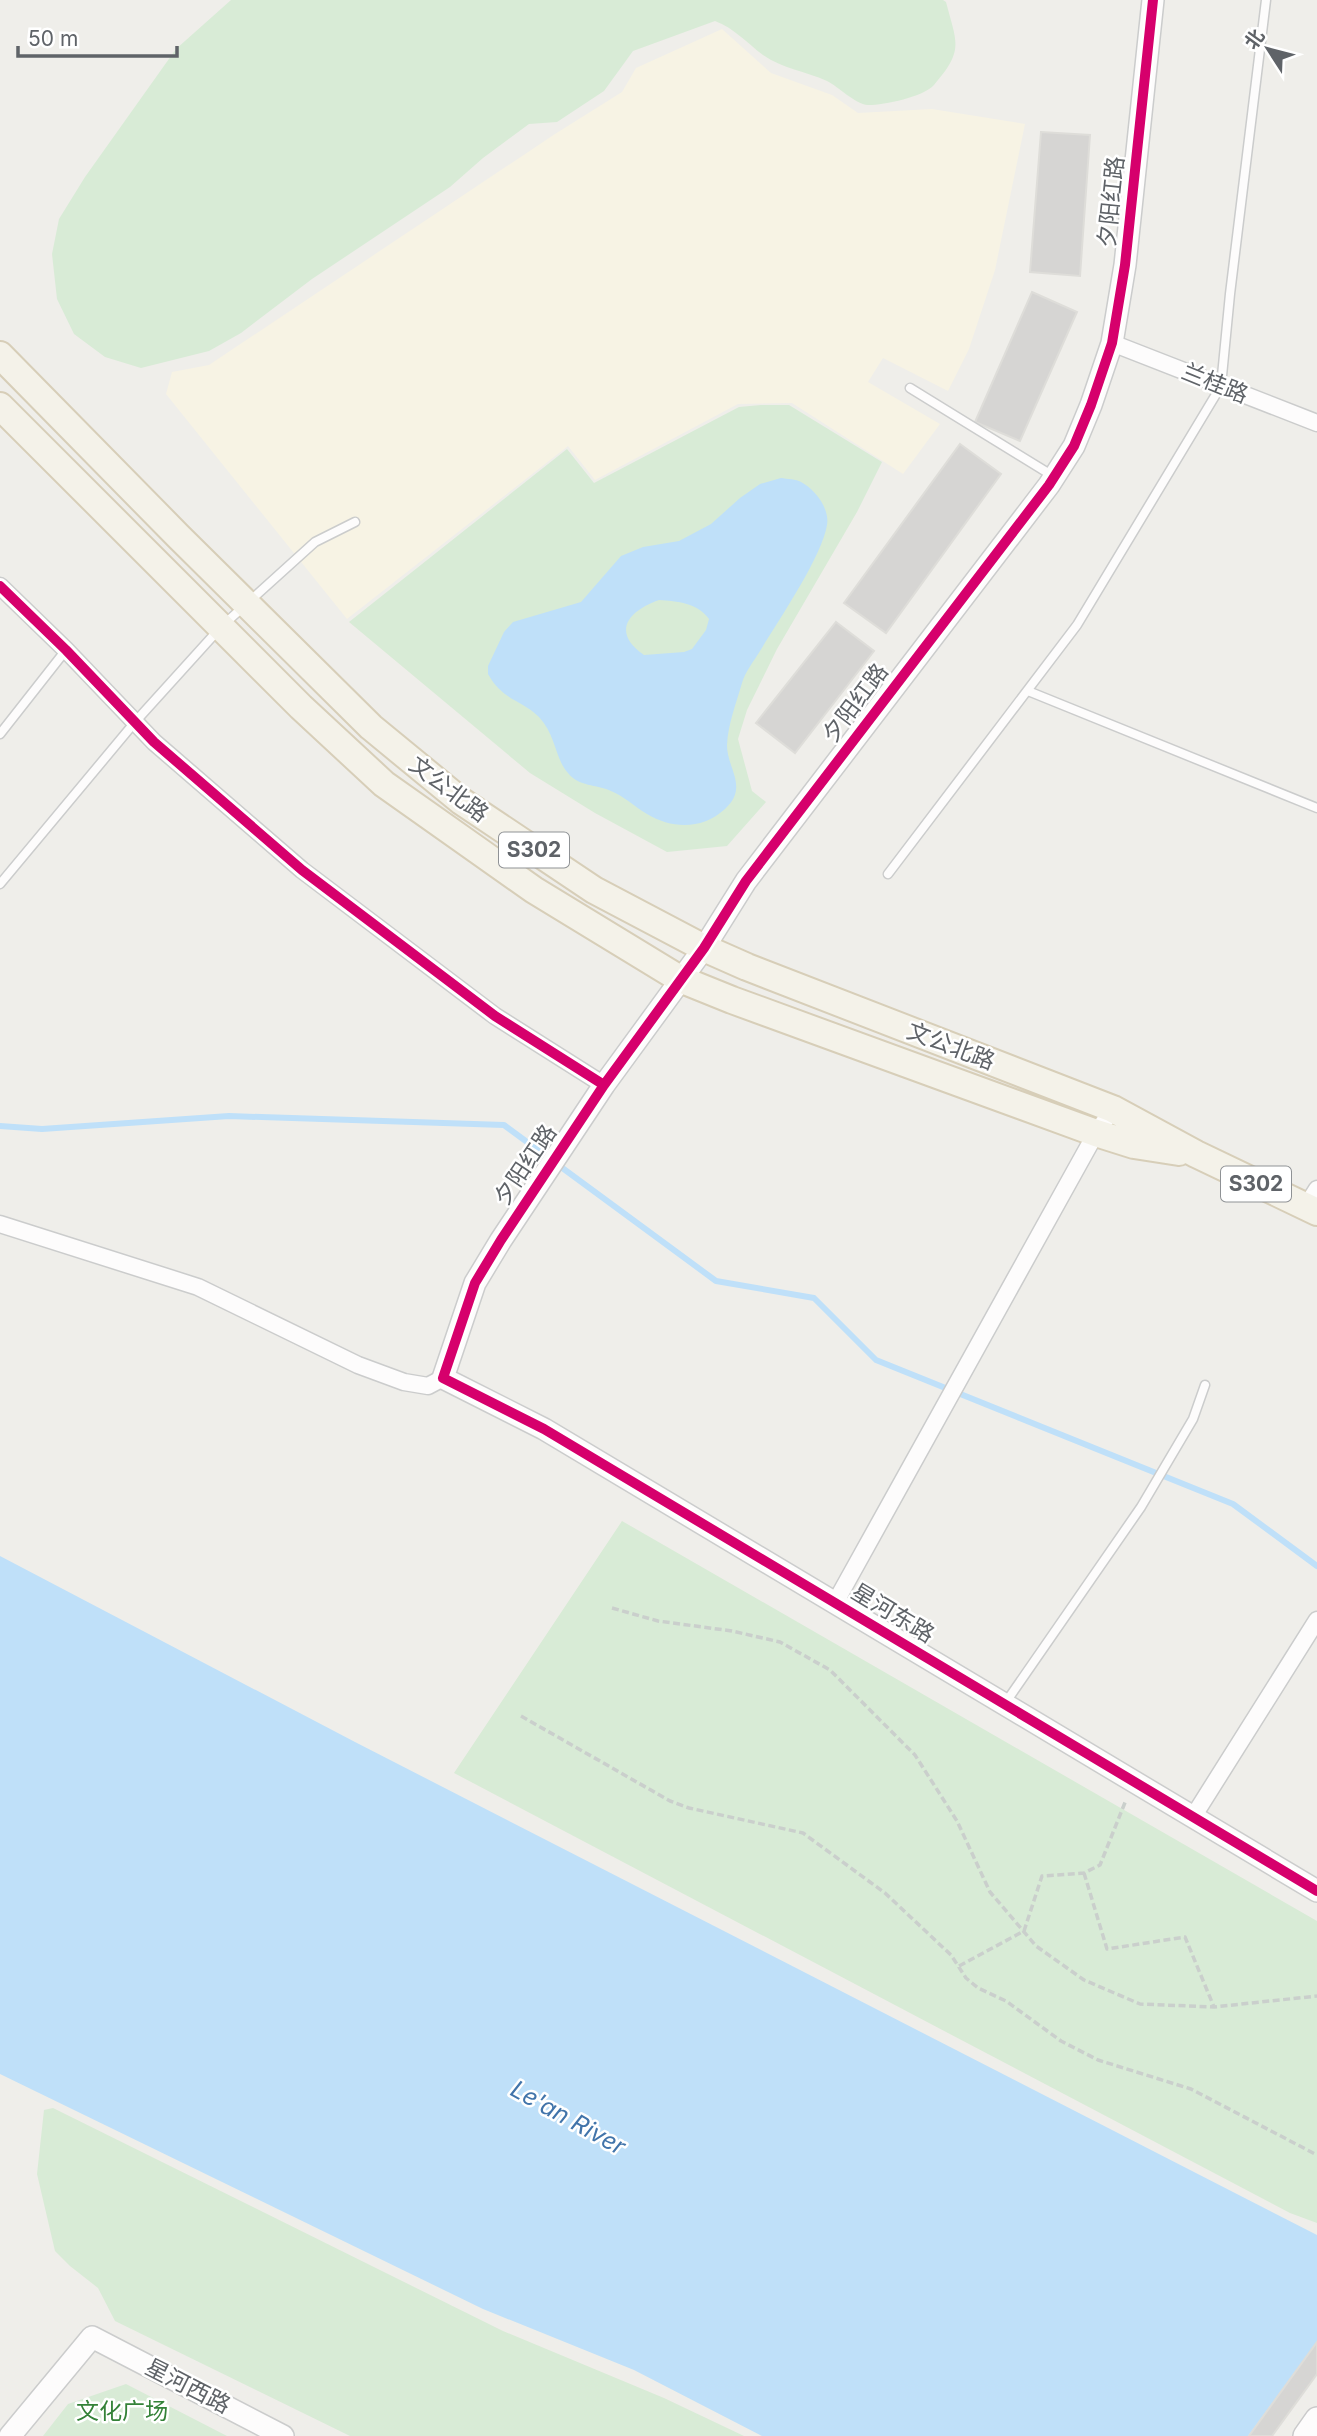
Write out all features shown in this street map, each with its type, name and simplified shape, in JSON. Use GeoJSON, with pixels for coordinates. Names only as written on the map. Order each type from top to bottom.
{"type":"FeatureCollection","features":[{"type":"Feature","properties":{"kind":"main road","name":"文公北路"},"geometry":{"type":"LineString","coordinates":[[0,355],[371,727],[461,800],[594,890],[704,948],[747,967],[1113,1109],[1196,1154],[1313,1203]]}},
{"type":"Feature","properties":{"kind":"main road","name":"文公北路"},"geometry":{"type":"LineString","coordinates":[[0,406],[301,707],[384,784],[534,890],[680,979],[732,1000],[1096,1133],[1135,1145],[1196,1154]]}},
{"type":"Feature","properties":{"kind":"main road"},"geometry":{"type":"LineString","coordinates":[[1305,2436],[1317,2419]]}},
{"type":"Feature","properties":{"kind":"street","name":"夕阳红路"},"geometry":{"type":"LineString","coordinates":[[443,1378],[475,1283],[604,1085],[704,948],[746,881],[1054,477],[1074,446],[1112,342],[1125,265],[1153,0]]}},
{"type":"Feature","properties":{"kind":"street","name":"兰桂路"},"geometry":{"type":"LineString","coordinates":[[1112,342],[1317,423]]}},
{"type":"Feature","properties":{"kind":"street"},"geometry":{"type":"LineString","coordinates":[[0,586],[154,742],[302,870],[495,1016],[604,1085]]}},
{"type":"Feature","properties":{"kind":"street"},"geometry":{"type":"LineString","coordinates":[[835,1603],[1096,1133],[1113,1109]]}},
{"type":"Feature","properties":{"kind":"street"},"geometry":{"type":"LineString","coordinates":[[0,1224],[198,1287],[358,1364],[404,1382],[428,1386],[443,1378]]}},
{"type":"Feature","properties":{"kind":"street","name":"星河东路"},"geometry":{"type":"LineString","coordinates":[[443,1378],[544,1429],[1317,1891]]}},
{"type":"Feature","properties":{"kind":"street"},"geometry":{"type":"LineString","coordinates":[[1193,1817],[1317,1620]]}},
{"type":"Feature","properties":{"kind":"street","name":"星河西路"},"geometry":{"type":"LineString","coordinates":[[10,2436],[92,2337],[283,2436]]}},
{"type":"Feature","properties":{"kind":"lane"},"geometry":{"type":"LineString","coordinates":[[888,874],[1077,625],[1221,386],[1266,0]]}},
{"type":"Feature","properties":{"kind":"lane"},"geometry":{"type":"LineString","coordinates":[[910,388],[1054,477]]}},
{"type":"Feature","properties":{"kind":"lane"},"geometry":{"type":"LineString","coordinates":[[0,884],[135,722],[220,627],[315,542],[355,522]]}},
{"type":"Feature","properties":{"kind":"lane"},"geometry":{"type":"LineString","coordinates":[[0,734],[66,650]]}},
{"type":"Feature","properties":{"kind":"lane"},"geometry":{"type":"LineString","coordinates":[[1028,691],[1317,808]]}},
{"type":"Feature","properties":{"kind":"lane"},"geometry":{"type":"LineString","coordinates":[[1004,1704],[1153,1487],[1193,1419],[1205,1385]]}},
{"type":"Feature","properties":{"kind":"path"},"geometry":{"type":"LineString","coordinates":[[612,1608],[658,1621],[732,1631],[780,1642],[830,1670],[915,1755],[957,1821],[990,1892],[1036,1946],[1084,1980],[1140,2004],[1214,2007],[1317,1996]]}},
{"type":"Feature","properties":{"kind":"path"},"geometry":{"type":"LineString","coordinates":[[521,1716],[670,1801],[689,1808],[803,1833],[885,1893],[951,1955],[966,1978],[978,1988],[1006,2001],[1061,2041],[1098,2060],[1191,2089],[1317,2155]]}},
{"type":"Feature","properties":{"kind":"path"},"geometry":{"type":"LineString","coordinates":[[959,1966],[1024,1931],[1042,1876],[1084,1874],[1100,1865],[1134,1782]]}},
{"type":"Feature","properties":{"kind":"path"},"geometry":{"type":"LineString","coordinates":[[1084,1874],[1107,1949],[1185,1937],[1214,2007]]}},
{"type":"Feature","properties":{"kind":"shaded area"},"geometry":{"type":"Polygon","coordinates":[[[722,29],[771,73],[832,95],[858,113],[932,109],[1025,124],[995,270],[969,349],[948,391],[883,358],[868,382],[940,424],[903,474],[792,403],[738,404],[595,480],[568,446],[347,619],[166,394],[172,372],[209,365],[622,92],[636,68],[722,29]]]}},
{"type":"Feature","properties":{"kind":"green space"},"geometry":{"type":"Polygon","coordinates":[[[231,0],[943,0],[946,2],[953,28],[955,46],[944,73],[929,89],[903,100],[868,105],[858,102],[827,81],[771,60],[715,21],[633,51],[604,91],[557,122],[529,124],[450,187],[312,279],[241,333],[209,351],[141,368],[105,357],[74,334],[57,299],[52,254],[59,219],[85,177],[176,49],[231,0]]]}},
{"type":"Feature","properties":{"kind":"green space"},"geometry":{"type":"Polygon","coordinates":[[[789,405],[882,462],[857,512],[777,649],[747,710],[738,739],[752,791],[766,802],[727,846],[667,852],[595,813],[530,773],[349,622],[567,449],[594,483],[739,407],[789,405]]]}},
{"type":"Feature","properties":{"kind":"green space"},"geometry":{"type":"Polygon","coordinates":[[[622,1521],[1317,1921],[1317,2223],[1290,2213],[454,1773],[622,1521]]]}},
{"type":"Feature","properties":{"kind":"green space"},"geometry":{"type":"Polygon","coordinates":[[[53,2108],[503,2331],[664,2398],[744,2436],[350,2436],[115,2321],[98,2288],[55,2251],[37,2174],[44,2110],[53,2108]]]}},
{"type":"Feature","properties":{"kind":"green space","name":"文化广场"},"geometry":{"type":"Polygon","coordinates":[[[126,2384],[227,2436],[43,2436],[68,2404],[126,2384]]]}},
{"type":"Feature","properties":{"kind":"water"},"geometry":{"type":"Polygon","coordinates":[[[781,478],[806,485],[820,500],[826,513],[827,525],[817,554],[798,589],[743,679],[727,745],[736,785],[732,801],[707,821],[677,825],[647,814],[616,793],[572,778],[560,761],[545,724],[532,711],[500,690],[488,674],[488,666],[504,632],[513,622],[581,602],[621,556],[643,547],[679,541],[711,524],[760,484],[781,478]],[[659,600],[632,616],[626,630],[628,638],[644,655],[692,649],[706,630],[709,619],[699,609],[687,604],[659,600]]]}},
{"type":"Feature","properties":{"kind":"water","name":"Le'an River"},"geometry":{"type":"Polygon","coordinates":[[[0,1556],[355,1742],[1317,2235],[1317,2436],[762,2436],[634,2370],[483,2309],[0,2074],[0,1556]]]}},
{"type":"Feature","properties":{"kind":"pier"},"geometry":{"type":"Polygon","coordinates":[[[1317,2342],[1317,2436],[1248,2436],[1317,2342]]]}},
{"type":"Feature","properties":{"kind":"building"},"geometry":{"type":"Polygon","coordinates":[[[1041,132],[1090,135],[1080,276],[1030,272],[1041,132]]]}},
{"type":"Feature","properties":{"kind":"building"},"geometry":{"type":"Polygon","coordinates":[[[1032,292],[1077,312],[1020,441],[975,422],[1032,292]]]}},
{"type":"Feature","properties":{"kind":"building"},"geometry":{"type":"Polygon","coordinates":[[[960,444],[1001,474],[886,633],[844,603],[960,444]]]}},
{"type":"Feature","properties":{"kind":"building"},"geometry":{"type":"Polygon","coordinates":[[[836,622],[874,651],[795,753],[756,723],[836,622]]]}},
{"type":"Feature","properties":{"kind":"building"},"geometry":{"type":"Polygon","coordinates":[[[1317,2342],[1317,2374],[1272,2436],[1249,2436],[1317,2342]]]}},
{"type":"Feature","properties":{"kind":"waterway"},"geometry":{"type":"LineString","coordinates":[[0,1126],[42,1129],[229,1116],[504,1125],[716,1281],[814,1298],[876,1360],[1233,1504],[1317,1566]]}},
{"type":"Feature","properties":{"kind":"cycle path"},"geometry":{"type":"LineString","coordinates":[[1153,0],[1125,265],[1112,343],[1074,446],[1049,485],[746,881],[704,948],[604,1085],[475,1283],[443,1378],[544,1429],[1317,1891]]}},
{"type":"Feature","properties":{"kind":"cycle path"},"geometry":{"type":"LineString","coordinates":[[0,586],[154,742],[302,870],[495,1016],[604,1085]]}}]}
